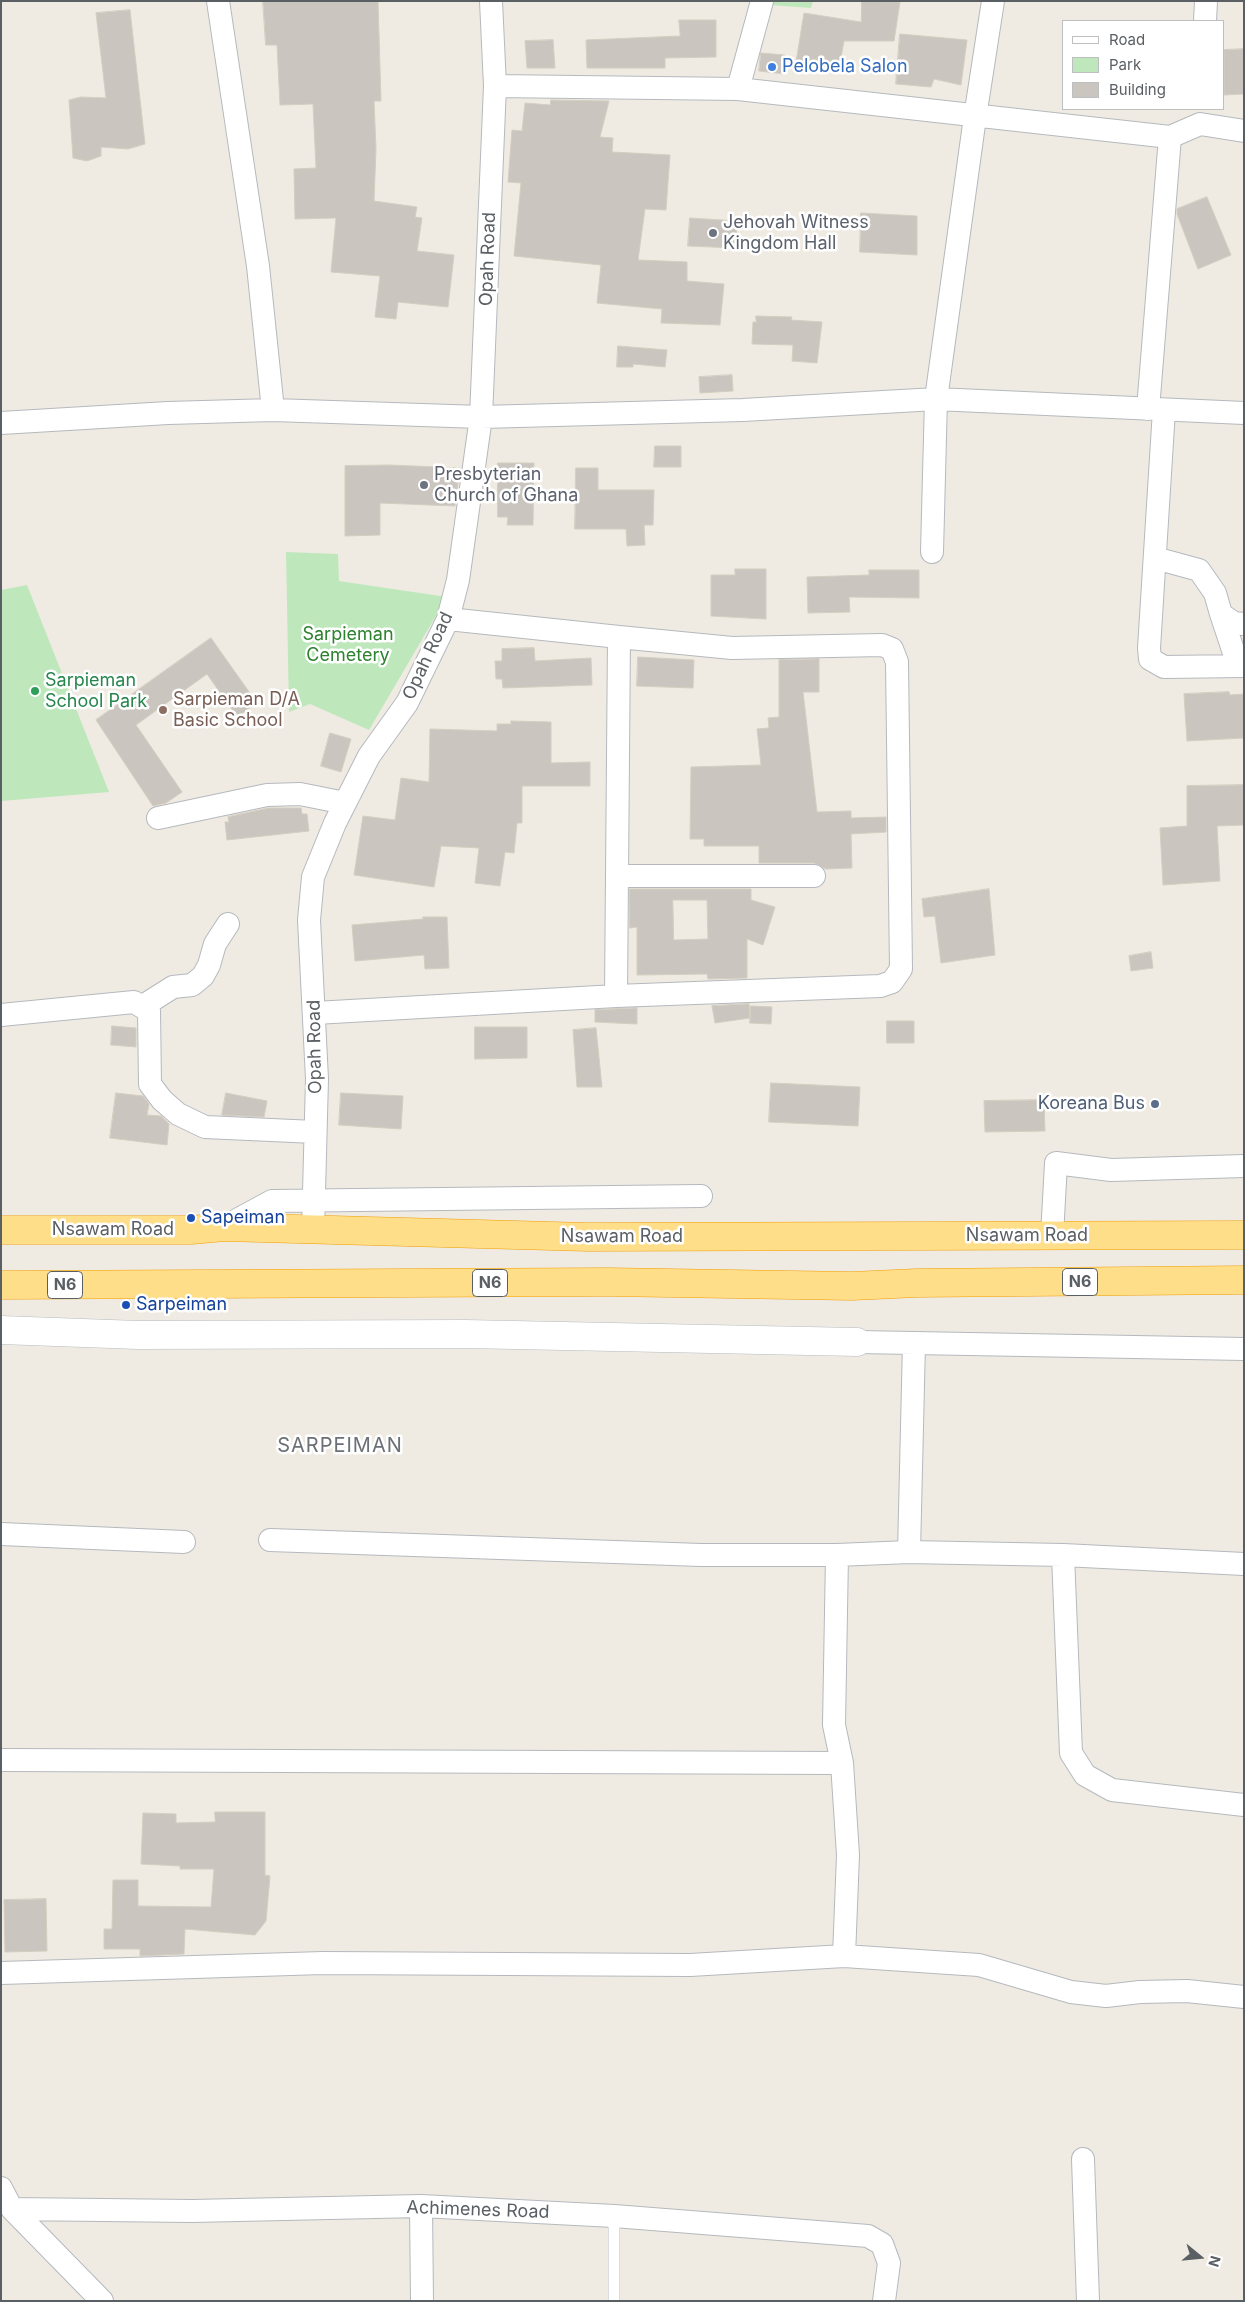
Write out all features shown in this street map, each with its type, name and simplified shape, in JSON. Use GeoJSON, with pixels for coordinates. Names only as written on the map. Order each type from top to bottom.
{"type":"FeatureCollection","features":[{"type":"Feature","properties":{"kind":"highway","name":"Nsawam Road"},"geometry":{"type":"LineString","coordinates":[[1,1230],[191,1230],[224,1227],[588,1237],[1244,1235]]}},
{"type":"Feature","properties":{"kind":"highway","name":"N6"},"geometry":{"type":"LineString","coordinates":[[1,1285],[608,1282],[852,1286],[917,1283],[1244,1280]]}},
{"type":"Feature","properties":{"kind":"main road"},"geometry":{"type":"LineString","coordinates":[[1,1330],[138,1335],[465,1334],[857,1342]]}},
{"type":"Feature","properties":{"kind":"street"},"geometry":{"type":"LineString","coordinates":[[218,1],[258,266],[273,410]]}},
{"type":"Feature","properties":{"kind":"street","name":"Opah Road"},"geometry":{"type":"LineString","coordinates":[[313,1230],[316,1079],[315,1013],[309,920],[313,877],[345,803],[369,756],[407,703],[448,619],[458,580],[481,417],[495,86],[491,1]]}},
{"type":"Feature","properties":{"kind":"street"},"geometry":{"type":"LineString","coordinates":[[738,89],[762,1]]}},
{"type":"Feature","properties":{"kind":"street"},"geometry":{"type":"LineString","coordinates":[[932,552],[936,399],[974,117],[993,1]]}},
{"type":"Feature","properties":{"kind":"street"},"geometry":{"type":"LineString","coordinates":[[1205,20],[1206,1]]}},
{"type":"Feature","properties":{"kind":"street"},"geometry":{"type":"LineString","coordinates":[[495,86],[738,89],[1170,138],[1201,116],[1244,132]]}},
{"type":"Feature","properties":{"kind":"street"},"geometry":{"type":"LineString","coordinates":[[1155,558],[1199,570],[1215,593],[1241,665],[1164,667],[1150,659],[1149,648],[1155,558],[1156,409],[1170,138]]}},
{"type":"Feature","properties":{"kind":"street"},"geometry":{"type":"LineString","coordinates":[[2,422],[168,413],[273,410],[481,417],[742,410],[936,399],[1244,413]]}},
{"type":"Feature","properties":{"kind":"street"},"geometry":{"type":"LineString","coordinates":[[1221,614],[1234,623],[1244,624]]}},
{"type":"Feature","properties":{"kind":"street"},"geometry":{"type":"LineString","coordinates":[[315,1013],[616,996],[880,986],[892,982],[901,969],[897,662],[892,649],[882,645],[732,648],[619,638],[448,619]]}},
{"type":"Feature","properties":{"kind":"street"},"geometry":{"type":"LineString","coordinates":[[616,996],[619,638]]}},
{"type":"Feature","properties":{"kind":"street"},"geometry":{"type":"LineString","coordinates":[[158,818],[267,795],[300,794],[345,803]]}},
{"type":"Feature","properties":{"kind":"street"},"geometry":{"type":"LineString","coordinates":[[617,876],[814,876]]}},
{"type":"Feature","properties":{"kind":"street"},"geometry":{"type":"LineString","coordinates":[[143,1006],[172,987],[192,985],[203,976],[209,965],[215,944],[228,924]]}},
{"type":"Feature","properties":{"kind":"street"},"geometry":{"type":"LineString","coordinates":[[1,1015],[134,1002],[150,1011],[150,1084],[162,1100],[178,1114],[205,1127],[315,1132]]}},
{"type":"Feature","properties":{"kind":"street"},"geometry":{"type":"LineString","coordinates":[[1052,1236],[1056,1163],[1112,1170],[1244,1166]]}},
{"type":"Feature","properties":{"kind":"street"},"geometry":{"type":"LineString","coordinates":[[224,1227],[272,1201],[701,1196]]}},
{"type":"Feature","properties":{"kind":"street"},"geometry":{"type":"LineString","coordinates":[[857,1342],[1244,1349]]}},
{"type":"Feature","properties":{"kind":"street"},"geometry":{"type":"LineString","coordinates":[[909,1552],[914,1344]]}},
{"type":"Feature","properties":{"kind":"street"},"geometry":{"type":"LineString","coordinates":[[1,1534],[184,1542]]}},
{"type":"Feature","properties":{"kind":"street"},"geometry":{"type":"LineString","coordinates":[[270,1540],[701,1554],[837,1555],[909,1552],[1063,1555],[1244,1564]]}},
{"type":"Feature","properties":{"kind":"street"},"geometry":{"type":"LineString","coordinates":[[837,1555],[834,1725],[842,1763],[848,1855],[844,1956]]}},
{"type":"Feature","properties":{"kind":"street"},"geometry":{"type":"LineString","coordinates":[[1063,1555],[1071,1753],[1085,1775],[1112,1790],[1244,1805]]}},
{"type":"Feature","properties":{"kind":"street"},"geometry":{"type":"LineString","coordinates":[[1,1760],[842,1763]]}},
{"type":"Feature","properties":{"kind":"street"},"geometry":{"type":"LineString","coordinates":[[1,1973],[323,1963],[690,1964],[844,1956],[979,1965],[1071,1992],[1098,1995],[1187,1992],[1244,1997]]}},
{"type":"Feature","properties":{"kind":"street"},"geometry":{"type":"LineString","coordinates":[[1083,2158],[1088,2301]]}},
{"type":"Feature","properties":{"kind":"street"},"geometry":{"type":"LineString","coordinates":[[1,2188],[12,2209],[102,2301]]}},
{"type":"Feature","properties":{"kind":"street"},"geometry":{"type":"LineString","coordinates":[[421,2206],[422,2301]]}},
{"type":"Feature","properties":{"kind":"street","name":"Achimenes Road"},"geometry":{"type":"LineString","coordinates":[[12,2209],[192,2211],[421,2206],[614,2216],[868,2236],[882,2244],[888,2263],[884,2301]]}},
{"type":"Feature","properties":{"kind":"lane"},"geometry":{"type":"LineString","coordinates":[[614,2216],[614,2301]]}},
{"type":"Feature","properties":{"kind":"green space"},"geometry":{"type":"Polygon","coordinates":[[[771,1],[813,1],[811,8],[770,5],[771,1]]]}},
{"type":"Feature","properties":{"kind":"green space","name":"Sarpieman Cemetery"},"geometry":{"type":"Polygon","coordinates":[[[286,552],[338,554],[339,581],[447,597],[369,730],[310,704],[289,712],[286,552]]]}},
{"type":"Feature","properties":{"kind":"green space","name":"Sarpieman School Park"},"geometry":{"type":"Polygon","coordinates":[[[27,585],[109,792],[1,801],[1,590],[27,585]]]}},
{"type":"Feature","properties":{"kind":"building"},"geometry":{"type":"Polygon","coordinates":[[[263,1],[378,1],[381,101],[374,101],[376,149],[374,201],[417,207],[415,217],[422,218],[417,251],[454,255],[448,307],[398,302],[396,319],[375,317],[380,276],[331,272],[336,218],[295,219],[294,169],[316,168],[313,104],[280,105],[277,45],[266,45],[263,1]]]}},
{"type":"Feature","properties":{"kind":"building"},"geometry":{"type":"Polygon","coordinates":[[[862,1],[900,2],[894,41],[844,41],[839,69],[796,62],[804,13],[861,22],[862,1]]]}},
{"type":"Feature","properties":{"kind":"building"},"geometry":{"type":"Polygon","coordinates":[[[130,10],[145,144],[128,149],[101,147],[101,156],[87,161],[73,158],[69,100],[81,97],[106,98],[96,13],[130,10]]]}},
{"type":"Feature","properties":{"kind":"building"},"geometry":{"type":"Polygon","coordinates":[[[679,20],[716,20],[716,57],[665,58],[665,68],[587,68],[586,40],[680,36],[679,20]]]}},
{"type":"Feature","properties":{"kind":"building"},"geometry":{"type":"Polygon","coordinates":[[[900,34],[967,40],[961,85],[934,79],[931,87],[896,84],[900,34]]]}},
{"type":"Feature","properties":{"kind":"building"},"geometry":{"type":"Polygon","coordinates":[[[553,40],[555,68],[527,68],[525,41],[553,40]]]}},
{"type":"Feature","properties":{"kind":"building"},"geometry":{"type":"Polygon","coordinates":[[[1244,49],[1244,94],[1225,95],[1225,50],[1244,49]]]}},
{"type":"Feature","properties":{"kind":"building","name":"Pelobela Salon"},"geometry":{"type":"Polygon","coordinates":[[[761,53],[785,55],[784,74],[759,71],[761,53]]]}},
{"type":"Feature","properties":{"kind":"building"},"geometry":{"type":"Polygon","coordinates":[[[551,100],[609,101],[600,137],[613,138],[612,152],[670,155],[666,210],[645,209],[638,260],[687,262],[687,281],[724,284],[720,325],[661,323],[662,309],[597,303],[601,265],[514,256],[521,183],[508,182],[512,130],[522,131],[525,103],[550,105],[551,100]]]}},
{"type":"Feature","properties":{"kind":"building"},"geometry":{"type":"Polygon","coordinates":[[[1207,197],[1231,255],[1198,269],[1177,214],[1177,209],[1207,197]]]}},
{"type":"Feature","properties":{"kind":"building"},"geometry":{"type":"Polygon","coordinates":[[[861,213],[917,216],[917,255],[860,252],[861,213]]]}},
{"type":"Feature","properties":{"kind":"building","name":"Jehovah Witness Kingdom Hall"},"geometry":{"type":"Polygon","coordinates":[[[690,218],[737,221],[736,248],[688,246],[690,218]]]}},
{"type":"Feature","properties":{"kind":"building"},"geometry":{"type":"Polygon","coordinates":[[[756,316],[792,317],[791,320],[822,322],[817,363],[792,361],[793,345],[752,344],[753,322],[756,322],[756,316]]]}},
{"type":"Feature","properties":{"kind":"building"},"geometry":{"type":"Polygon","coordinates":[[[618,346],[667,350],[665,367],[633,364],[633,367],[617,367],[618,346]]]}},
{"type":"Feature","properties":{"kind":"building"},"geometry":{"type":"Polygon","coordinates":[[[732,375],[733,391],[700,393],[699,377],[732,375]]]}},
{"type":"Feature","properties":{"kind":"building"},"geometry":{"type":"Polygon","coordinates":[[[655,446],[681,446],[681,467],[654,467],[655,446]]]}},
{"type":"Feature","properties":{"kind":"building"},"geometry":{"type":"Polygon","coordinates":[[[498,463],[534,463],[533,525],[507,525],[508,517],[498,517],[498,463]]]}},
{"type":"Feature","properties":{"kind":"building"},"geometry":{"type":"Polygon","coordinates":[[[390,465],[460,468],[455,506],[380,503],[380,535],[345,536],[345,466],[390,465]]]}},
{"type":"Feature","properties":{"kind":"building"},"geometry":{"type":"Polygon","coordinates":[[[576,468],[598,468],[598,490],[654,490],[653,525],[644,525],[645,545],[627,546],[626,529],[575,529],[576,468]]]}},
{"type":"Feature","properties":{"kind":"building"},"geometry":{"type":"Polygon","coordinates":[[[735,569],[766,569],[766,619],[711,616],[711,575],[735,575],[735,569]]]}},
{"type":"Feature","properties":{"kind":"building"},"geometry":{"type":"Polygon","coordinates":[[[869,570],[919,570],[919,598],[849,597],[850,612],[808,613],[807,577],[869,575],[869,570]]]}},
{"type":"Feature","properties":{"kind":"building"},"geometry":{"type":"Polygon","coordinates":[[[211,638],[257,703],[237,717],[207,674],[136,725],[182,792],[166,803],[153,806],[96,720],[211,638]]]}},
{"type":"Feature","properties":{"kind":"building"},"geometry":{"type":"Polygon","coordinates":[[[534,648],[535,661],[591,658],[592,685],[503,688],[502,679],[496,679],[495,661],[502,661],[502,649],[534,648]]]}},
{"type":"Feature","properties":{"kind":"building"},"geometry":{"type":"Polygon","coordinates":[[[638,657],[694,660],[693,688],[637,686],[638,657]]]}},
{"type":"Feature","properties":{"kind":"building"},"geometry":{"type":"Polygon","coordinates":[[[819,659],[819,692],[803,692],[817,812],[851,811],[851,818],[886,817],[886,832],[851,834],[852,868],[826,869],[814,863],[759,863],[759,846],[704,846],[704,839],[690,839],[691,767],[761,765],[757,729],[769,728],[768,718],[779,717],[779,660],[819,659]]]}},
{"type":"Feature","properties":{"kind":"building"},"geometry":{"type":"Polygon","coordinates":[[[1229,692],[1230,695],[1244,694],[1244,738],[1187,741],[1184,694],[1229,692]]]}},
{"type":"Feature","properties":{"kind":"building"},"geometry":{"type":"Polygon","coordinates":[[[511,721],[551,722],[551,763],[590,762],[590,786],[522,786],[522,823],[517,823],[514,853],[505,852],[500,886],[475,883],[479,848],[441,846],[434,887],[354,875],[363,816],[395,820],[401,778],[429,782],[430,729],[497,731],[497,724],[511,724],[511,721]]]}},
{"type":"Feature","properties":{"kind":"building"},"geometry":{"type":"Polygon","coordinates":[[[330,733],[351,739],[341,772],[321,766],[330,733]]]}},
{"type":"Feature","properties":{"kind":"building"},"geometry":{"type":"Polygon","coordinates":[[[1244,785],[1244,825],[1217,826],[1220,881],[1163,885],[1160,828],[1187,826],[1187,786],[1244,785]]]}},
{"type":"Feature","properties":{"kind":"building"},"geometry":{"type":"Polygon","coordinates":[[[269,808],[301,808],[302,814],[307,814],[309,831],[227,840],[225,822],[229,822],[228,817],[269,808]]]}},
{"type":"Feature","properties":{"kind":"building"},"geometry":{"type":"Polygon","coordinates":[[[630,889],[751,889],[751,900],[775,907],[763,945],[747,939],[747,978],[708,979],[707,974],[637,975],[637,927],[630,928],[630,889]],[[673,900],[674,940],[708,939],[707,900],[673,900]]]}},
{"type":"Feature","properties":{"kind":"building"},"geometry":{"type":"Polygon","coordinates":[[[989,889],[995,955],[941,963],[935,916],[924,917],[922,899],[989,889]]]}},
{"type":"Feature","properties":{"kind":"building"},"geometry":{"type":"Polygon","coordinates":[[[423,917],[447,917],[449,968],[425,969],[424,955],[355,961],[352,925],[423,919],[423,917]]]}},
{"type":"Feature","properties":{"kind":"building"},"geometry":{"type":"Polygon","coordinates":[[[1151,952],[1153,968],[1131,971],[1129,956],[1151,952]]]}},
{"type":"Feature","properties":{"kind":"building"},"geometry":{"type":"Polygon","coordinates":[[[749,1004],[750,1018],[715,1023],[712,1006],[749,1004]]]}},
{"type":"Feature","properties":{"kind":"building"},"geometry":{"type":"Polygon","coordinates":[[[751,1006],[772,1007],[771,1024],[750,1023],[751,1006]]]}},
{"type":"Feature","properties":{"kind":"building"},"geometry":{"type":"Polygon","coordinates":[[[637,1008],[637,1024],[595,1022],[595,1010],[637,1008]]]}},
{"type":"Feature","properties":{"kind":"building"},"geometry":{"type":"Polygon","coordinates":[[[887,1021],[914,1021],[914,1043],[887,1043],[887,1021]]]}},
{"type":"Feature","properties":{"kind":"building"},"geometry":{"type":"Polygon","coordinates":[[[112,1026],[136,1028],[136,1047],[111,1045],[112,1026]]]}},
{"type":"Feature","properties":{"kind":"building"},"geometry":{"type":"Polygon","coordinates":[[[475,1027],[527,1027],[527,1058],[475,1059],[475,1027]]]}},
{"type":"Feature","properties":{"kind":"building"},"geometry":{"type":"Polygon","coordinates":[[[596,1028],[602,1087],[577,1087],[573,1030],[596,1028]]]}},
{"type":"Feature","properties":{"kind":"building"},"geometry":{"type":"Polygon","coordinates":[[[771,1083],[860,1087],[858,1126],[769,1122],[771,1083]]]}},
{"type":"Feature","properties":{"kind":"building"},"geometry":{"type":"Polygon","coordinates":[[[116,1093],[143,1096],[149,1104],[147,1115],[161,1116],[169,1124],[167,1145],[110,1138],[116,1093]]]}},
{"type":"Feature","properties":{"kind":"building"},"geometry":{"type":"Polygon","coordinates":[[[226,1093],[267,1101],[264,1117],[222,1115],[226,1093]]]}},
{"type":"Feature","properties":{"kind":"building"},"geometry":{"type":"Polygon","coordinates":[[[341,1093],[403,1096],[401,1129],[339,1125],[341,1093]]]}},
{"type":"Feature","properties":{"kind":"building"},"geometry":{"type":"Polygon","coordinates":[[[1044,1100],[1045,1131],[985,1132],[984,1101],[1044,1100]]]}},
{"type":"Feature","properties":{"kind":"building"},"geometry":{"type":"Polygon","coordinates":[[[215,1812],[265,1812],[265,1875],[270,1876],[266,1921],[255,1935],[185,1929],[184,1954],[140,1956],[140,1949],[104,1949],[104,1929],[112,1929],[113,1880],[138,1880],[138,1906],[211,1907],[214,1869],[180,1869],[180,1866],[141,1864],[143,1813],[176,1814],[176,1823],[215,1822],[215,1812]]]}},
{"type":"Feature","properties":{"kind":"building"},"geometry":{"type":"Polygon","coordinates":[[[46,1899],[47,1951],[5,1952],[4,1900],[46,1899]]]}},
{"type":"Feature","properties":{"kind":"place","name":"Pelobela Salon"},"geometry":{"type":"Point","coordinates":[772,67]}},
{"type":"Feature","properties":{"kind":"place","name":"Jehovah Witness Kingdom Hall"},"geometry":{"type":"Point","coordinates":[713,233]}},
{"type":"Feature","properties":{"kind":"place","name":"Presbyterian Church of Ghana"},"geometry":{"type":"Point","coordinates":[424,485]}},
{"type":"Feature","properties":{"kind":"place","name":"Sarpieman School Park"},"geometry":{"type":"Point","coordinates":[35,691]}},
{"type":"Feature","properties":{"kind":"place","name":"Sarpieman D/A Basic School"},"geometry":{"type":"Point","coordinates":[163,710]}},
{"type":"Feature","properties":{"kind":"place","name":"Koreana Bus"},"geometry":{"type":"Point","coordinates":[1155,1104]}},
{"type":"Feature","properties":{"kind":"place","name":"Sapeiman"},"geometry":{"type":"Point","coordinates":[191,1218]}},
{"type":"Feature","properties":{"kind":"place","name":"Sarpeiman"},"geometry":{"type":"Point","coordinates":[126,1305]}},
{"type":"Feature","properties":{"kind":"district","name":"SARPEIMAN"},"geometry":{"type":"Point","coordinates":[340,1446]}}]}
